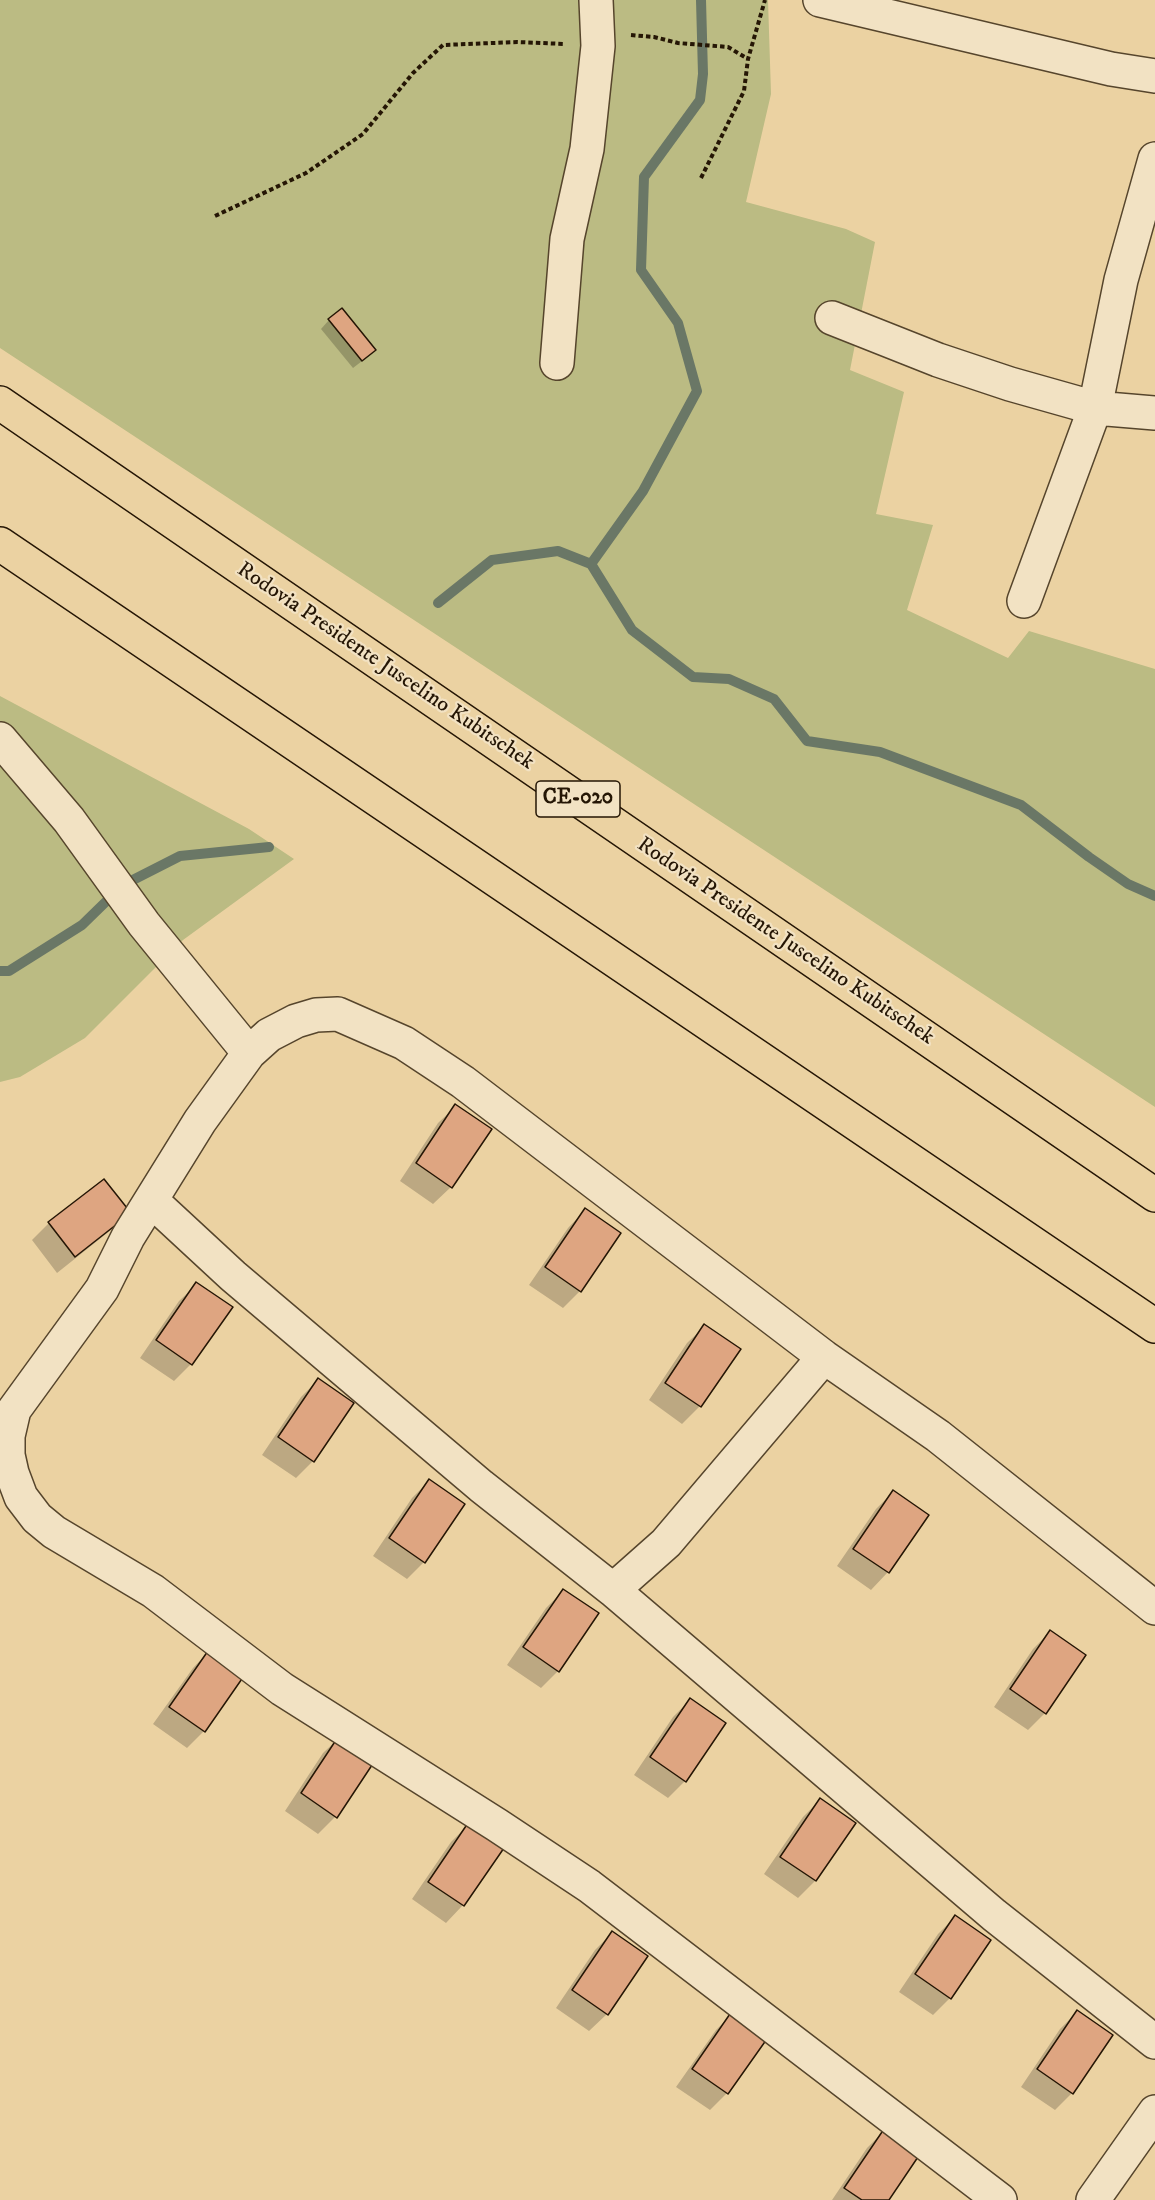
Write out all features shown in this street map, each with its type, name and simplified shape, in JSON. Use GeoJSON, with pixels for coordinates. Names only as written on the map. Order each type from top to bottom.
{"type":"FeatureCollection","features":[{"type":"Feature","properties":{"kind":"highway","name":"Rodovia Presidente Juscelino Kubitschek"},"geometry":{"type":"LineString","coordinates":[[0,403],[1155,1195]]}},
{"type":"Feature","properties":{"kind":"highway"},"geometry":{"type":"LineString","coordinates":[[0,544],[1155,1326]]}},
{"type":"Feature","properties":{"kind":"street"},"geometry":{"type":"LineString","coordinates":[[556,363],[567,239],[587,149],[598,46],[596,0]]}},
{"type":"Feature","properties":{"kind":"street"},"geometry":{"type":"LineString","coordinates":[[819,0],[993,42],[1155,76]]}},
{"type":"Feature","properties":{"kind":"street"},"geometry":{"type":"LineString","coordinates":[[1024,601],[1095,408],[1121,279],[1155,159]]}},
{"type":"Feature","properties":{"kind":"street"},"geometry":{"type":"LineString","coordinates":[[832,318],[938,360],[1095,408],[1155,413]]}},
{"type":"Feature","properties":{"kind":"street"},"geometry":{"type":"LineString","coordinates":[[0,739],[69,820],[144,924],[249,1053]]}},
{"type":"Feature","properties":{"kind":"street"},"geometry":{"type":"LineString","coordinates":[[1000,2200],[589,1886],[282,1689],[153,1591],[54,1532],[37,1518],[21,1497],[8,1455],[8,1436],[14,1410],[102,1289],[128,1238],[200,1121],[249,1053],[269,1035],[316,1015],[338,1014],[404,1043],[463,1082],[824,1358],[938,1436],[1155,1608]]}},
{"type":"Feature","properties":{"kind":"street"},"geometry":{"type":"LineString","coordinates":[[152,1201],[233,1276],[454,1464],[612,1590],[994,1915],[1155,2042]]}},
{"type":"Feature","properties":{"kind":"street"},"geometry":{"type":"LineString","coordinates":[[612,1590],[666,1543],[824,1358]]}},
{"type":"Feature","properties":{"kind":"street"},"geometry":{"type":"LineString","coordinates":[[1093,2200],[1155,2112]]}},
{"type":"Feature","properties":{"kind":"path"},"geometry":{"type":"LineString","coordinates":[[701,178],[744,91],[748,58],[765,0]]}},
{"type":"Feature","properties":{"kind":"path"},"geometry":{"type":"LineString","coordinates":[[216,216],[306,172],[363,134],[413,73],[443,45],[517,42],[598,46],[615,33],[654,37],[678,43],[728,47],[748,58]]}},
{"type":"Feature","properties":{"kind":"green space"},"geometry":{"type":"Polygon","coordinates":[[[0,0],[768,0],[771,94],[746,202],[846,229],[875,242],[850,370],[904,392],[876,514],[933,525],[907,610],[1008,658],[1029,631],[1155,669],[1155,1107],[0,348],[0,0]]]}},
{"type":"Feature","properties":{"kind":"green space"},"geometry":{"type":"Polygon","coordinates":[[[0,696],[249,829],[294,859],[183,940],[85,1038],[20,1077],[0,1082],[0,696]]]}},
{"type":"Feature","properties":{"kind":"building"},"geometry":{"type":"Polygon","coordinates":[[[342,308],[376,350],[362,361],[328,319],[342,308]]]}},
{"type":"Feature","properties":{"kind":"building"},"geometry":{"type":"Polygon","coordinates":[[[455,1104],[492,1129],[452,1188],[416,1163],[455,1104]]]}},
{"type":"Feature","properties":{"kind":"building"},"geometry":{"type":"Polygon","coordinates":[[[104,1179],[131,1213],[75,1257],[48,1222],[104,1179]]]}},
{"type":"Feature","properties":{"kind":"building"},"geometry":{"type":"Polygon","coordinates":[[[585,1208],[621,1233],[581,1292],[545,1267],[585,1208]]]}},
{"type":"Feature","properties":{"kind":"building"},"geometry":{"type":"Polygon","coordinates":[[[196,1282],[233,1307],[192,1365],[156,1340],[196,1282]]]}},
{"type":"Feature","properties":{"kind":"building"},"geometry":{"type":"Polygon","coordinates":[[[704,1324],[741,1349],[701,1407],[665,1383],[704,1324]]]}},
{"type":"Feature","properties":{"kind":"building"},"geometry":{"type":"Polygon","coordinates":[[[318,1378],[354,1403],[314,1462],[278,1437],[318,1378]]]}},
{"type":"Feature","properties":{"kind":"building"},"geometry":{"type":"Polygon","coordinates":[[[429,1479],[465,1504],[425,1563],[389,1538],[429,1479]]]}},
{"type":"Feature","properties":{"kind":"building"},"geometry":{"type":"Polygon","coordinates":[[[893,1490],[929,1515],[889,1573],[853,1549],[893,1490]]]}},
{"type":"Feature","properties":{"kind":"building"},"geometry":{"type":"Polygon","coordinates":[[[563,1589],[599,1613],[559,1672],[523,1647],[563,1589]]]}},
{"type":"Feature","properties":{"kind":"building"},"geometry":{"type":"Polygon","coordinates":[[[1050,1630],[1086,1655],[1046,1714],[1010,1689],[1050,1630]]]}},
{"type":"Feature","properties":{"kind":"building"},"geometry":{"type":"Polygon","coordinates":[[[210,1648],[246,1673],[205,1732],[169,1707],[210,1648]]]}},
{"type":"Feature","properties":{"kind":"building"},"geometry":{"type":"Polygon","coordinates":[[[690,1698],[726,1723],[686,1782],[650,1757],[690,1698]]]}},
{"type":"Feature","properties":{"kind":"building"},"geometry":{"type":"Polygon","coordinates":[[[340,1734],[376,1759],[337,1818],[301,1793],[340,1734]]]}},
{"type":"Feature","properties":{"kind":"building"},"geometry":{"type":"Polygon","coordinates":[[[820,1798],[856,1823],[816,1881],[780,1857],[820,1798]]]}},
{"type":"Feature","properties":{"kind":"building"},"geometry":{"type":"Polygon","coordinates":[[[468,1823],[504,1848],[464,1906],[428,1882],[468,1823]]]}},
{"type":"Feature","properties":{"kind":"building"},"geometry":{"type":"Polygon","coordinates":[[[955,1915],[991,1940],[951,1999],[915,1974],[955,1915]]]}},
{"type":"Feature","properties":{"kind":"building"},"geometry":{"type":"Polygon","coordinates":[[[612,1931],[648,1956],[608,2015],[572,1990],[612,1931]]]}},
{"type":"Feature","properties":{"kind":"building"},"geometry":{"type":"Polygon","coordinates":[[[1077,2010],[1113,2035],[1073,2094],[1037,2069],[1077,2010]]]}},
{"type":"Feature","properties":{"kind":"building"},"geometry":{"type":"Polygon","coordinates":[[[732,2011],[769,2036],[728,2094],[692,2069],[732,2011]]]}},
{"type":"Feature","properties":{"kind":"building"},"geometry":{"type":"Polygon","coordinates":[[[884,2129],[920,2154],[889,2200],[862,2200],[844,2188],[884,2129]]]}},
{"type":"Feature","properties":{"kind":"waterway"},"geometry":{"type":"LineString","coordinates":[[591,564],[643,491],[697,391],[678,323],[641,270],[644,177],[700,100],[703,74],[701,0]]}},
{"type":"Feature","properties":{"kind":"waterway"},"geometry":{"type":"LineString","coordinates":[[438,603],[492,560],[558,551],[591,564],[632,630],[693,677],[729,679],[774,699],[807,741],[880,752],[1021,805],[1128,884],[1155,896]]}},
{"type":"Feature","properties":{"kind":"waterway"},"geometry":{"type":"LineString","coordinates":[[0,971],[9,971],[82,925],[123,885],[180,856],[269,847]]}}]}
